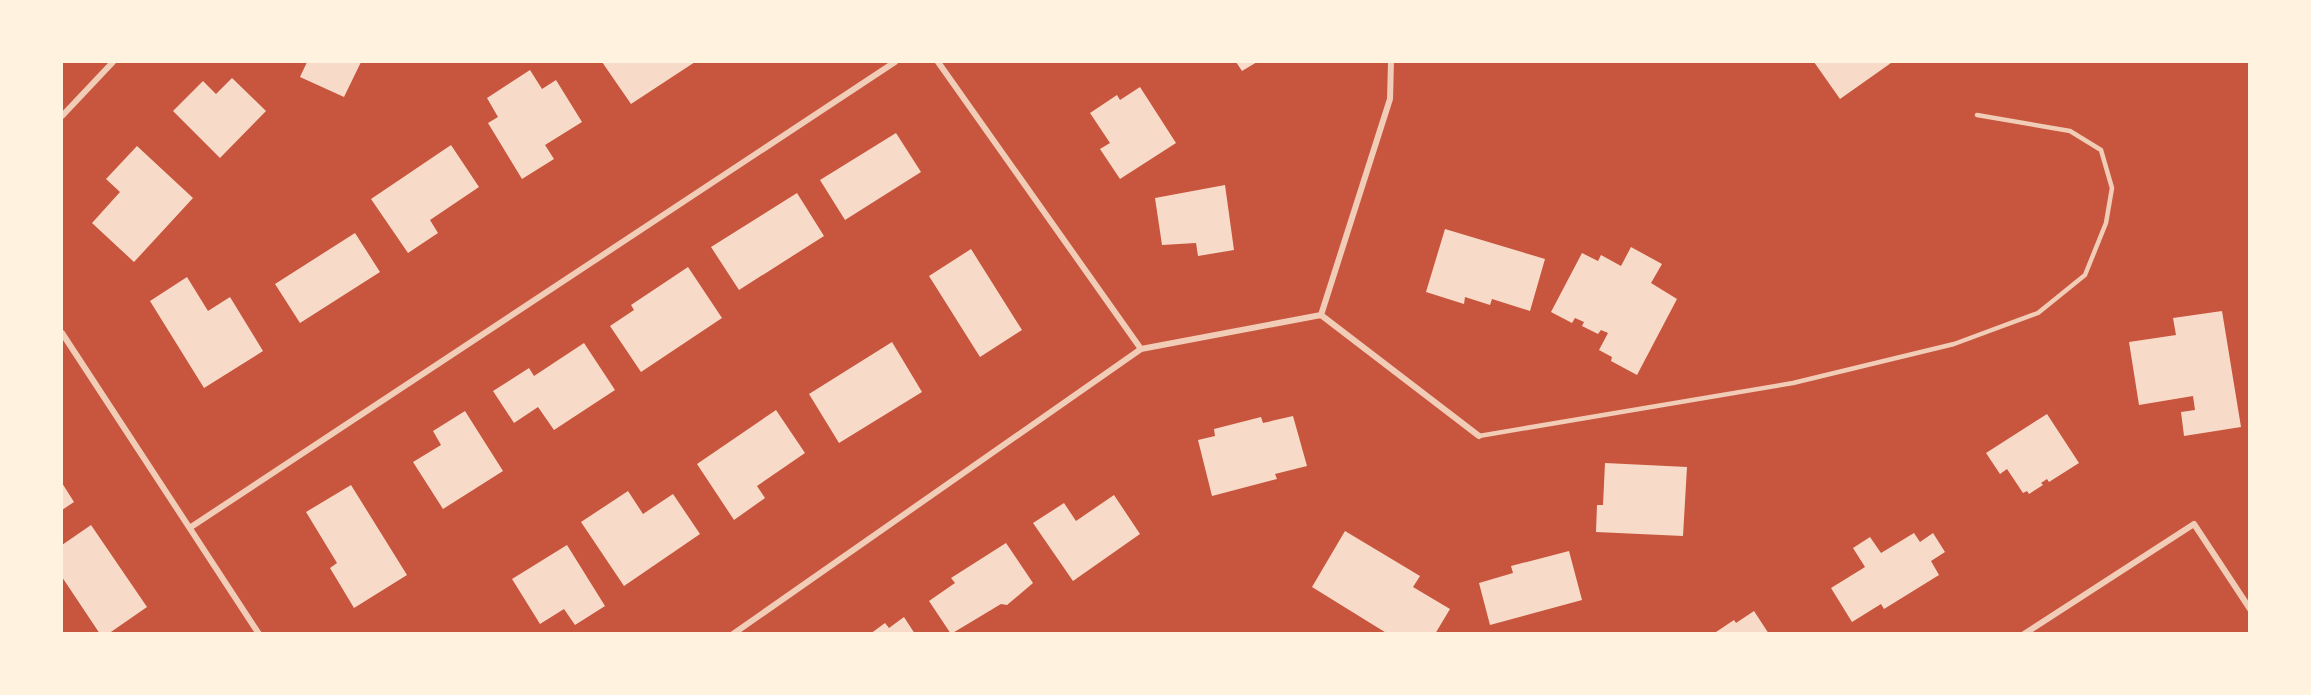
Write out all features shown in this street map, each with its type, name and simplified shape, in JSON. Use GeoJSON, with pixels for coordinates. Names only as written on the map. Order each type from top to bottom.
{"type":"FeatureCollection","features":[{"type":"Feature","properties":{"kind":"street"},"geometry":{"type":"LineString","coordinates":[[62,116],[113,62]]}},
{"type":"Feature","properties":{"kind":"street"},"geometry":{"type":"LineString","coordinates":[[191,526],[895,62]]}},
{"type":"Feature","properties":{"kind":"street"},"geometry":{"type":"LineString","coordinates":[[938,62],[1141,349]]}},
{"type":"Feature","properties":{"kind":"street"},"geometry":{"type":"LineString","coordinates":[[1321,315],[1390,99],[1391,62]]}},
{"type":"Feature","properties":{"kind":"street"},"geometry":{"type":"LineString","coordinates":[[734,633],[1141,349],[1321,315],[1479,436]]}},
{"type":"Feature","properties":{"kind":"street"},"geometry":{"type":"LineString","coordinates":[[62,333],[191,526],[259,633]]}},
{"type":"Feature","properties":{"kind":"street"},"geometry":{"type":"LineString","coordinates":[[2024,633],[2194,524],[2250,609]]}},
{"type":"Feature","properties":{"kind":"lane"},"geometry":{"type":"LineString","coordinates":[[1479,436],[1793,383],[1954,344],[2038,313],[2085,275],[2106,223],[2112,188],[2101,150],[2070,131],[1977,115]]}},
{"type":"Feature","properties":{"kind":"building"},"geometry":{"type":"Polygon","coordinates":[[[307,62],[361,62],[344,97],[300,77],[307,62]]]}},
{"type":"Feature","properties":{"kind":"building"},"geometry":{"type":"Polygon","coordinates":[[[602,62],[695,62],[631,104],[602,62]]]}},
{"type":"Feature","properties":{"kind":"building"},"geometry":{"type":"Polygon","coordinates":[[[1236,62],[1257,62],[1242,71],[1236,62]]]}},
{"type":"Feature","properties":{"kind":"building"},"geometry":{"type":"Polygon","coordinates":[[[1814,62],[1890,62],[1891,63],[1840,99],[1814,62]]]}},
{"type":"Feature","properties":{"kind":"building"},"geometry":{"type":"Polygon","coordinates":[[[530,70],[542,89],[556,80],[582,122],[545,145],[554,159],[522,179],[488,123],[498,117],[487,98],[530,70]]]}},
{"type":"Feature","properties":{"kind":"building"},"geometry":{"type":"Polygon","coordinates":[[[232,78],[266,111],[220,158],[173,111],[203,81],[216,94],[232,78]]]}},
{"type":"Feature","properties":{"kind":"building"},"geometry":{"type":"Polygon","coordinates":[[[1140,87],[1176,143],[1120,179],[1100,149],[1110,143],[1090,113],[1117,95],[1120,100],[1140,87]]]}},
{"type":"Feature","properties":{"kind":"building"},"geometry":{"type":"Polygon","coordinates":[[[896,133],[921,172],[845,220],[820,180],[896,133]]]}},
{"type":"Feature","properties":{"kind":"building"},"geometry":{"type":"Polygon","coordinates":[[[451,145],[479,187],[430,220],[438,233],[408,253],[371,199],[451,145]]]}},
{"type":"Feature","properties":{"kind":"building"},"geometry":{"type":"Polygon","coordinates":[[[137,146],[193,198],[134,262],[92,223],[120,192],[106,179],[137,146]]]}},
{"type":"Feature","properties":{"kind":"building"},"geometry":{"type":"Polygon","coordinates":[[[1225,185],[1234,250],[1198,256],[1196,243],[1162,245],[1155,198],[1225,185]]]}},
{"type":"Feature","properties":{"kind":"building"},"geometry":{"type":"Polygon","coordinates":[[[797,193],[824,236],[739,290],[711,247],[797,193]]]}},
{"type":"Feature","properties":{"kind":"building"},"geometry":{"type":"Polygon","coordinates":[[[1445,229],[1545,259],[1530,311],[1492,299],[1490,305],[1465,297],[1464,304],[1426,292],[1445,229]]]}},
{"type":"Feature","properties":{"kind":"building"},"geometry":{"type":"Polygon","coordinates":[[[355,233],[380,272],[300,323],[275,284],[355,233]]]}},
{"type":"Feature","properties":{"kind":"building"},"geometry":{"type":"Polygon","coordinates":[[[1631,247],[1662,264],[1651,283],[1677,299],[1637,375],[1611,361],[1612,357],[1599,350],[1608,333],[1601,330],[1598,334],[1582,326],[1584,322],[1575,318],[1572,323],[1551,312],[1582,253],[1598,261],[1601,255],[1621,266],[1631,247]]]}},
{"type":"Feature","properties":{"kind":"building"},"geometry":{"type":"Polygon","coordinates":[[[971,249],[1022,330],[980,357],[929,276],[971,249]]]}},
{"type":"Feature","properties":{"kind":"building"},"geometry":{"type":"Polygon","coordinates":[[[688,267],[722,318],[641,372],[610,326],[634,310],[631,305],[688,267]]]}},
{"type":"Feature","properties":{"kind":"building"},"geometry":{"type":"Polygon","coordinates":[[[187,277],[208,311],[230,297],[263,351],[204,388],[150,301],[187,277]]]}},
{"type":"Feature","properties":{"kind":"building"},"geometry":{"type":"Polygon","coordinates":[[[2222,311],[2241,427],[2184,436],[2181,412],[2195,410],[2193,396],[2139,405],[2129,342],[2176,335],[2173,318],[2222,311]]]}},
{"type":"Feature","properties":{"kind":"building"},"geometry":{"type":"Polygon","coordinates":[[[892,342],[922,392],[839,443],[809,394],[892,342]]]}},
{"type":"Feature","properties":{"kind":"building"},"geometry":{"type":"Polygon","coordinates":[[[584,343],[615,390],[554,430],[538,407],[514,423],[493,391],[529,368],[534,376],[584,343]]]}},
{"type":"Feature","properties":{"kind":"building"},"geometry":{"type":"Polygon","coordinates":[[[776,410],[805,453],[757,486],[765,498],[734,520],[697,464],[776,410]]]}},
{"type":"Feature","properties":{"kind":"building"},"geometry":{"type":"Polygon","coordinates":[[[465,411],[503,471],[443,509],[413,462],[441,445],[433,431],[465,411]]]}},
{"type":"Feature","properties":{"kind":"building"},"geometry":{"type":"Polygon","coordinates":[[[2047,414],[2079,463],[2049,482],[2047,479],[2041,483],[2043,485],[2029,494],[2027,491],[2023,493],[2007,469],[2000,474],[1986,453],[2047,414]]]}},
{"type":"Feature","properties":{"kind":"building"},"geometry":{"type":"Polygon","coordinates":[[[1293,416],[1307,466],[1275,474],[1277,479],[1212,496],[1198,440],[1215,436],[1214,429],[1261,417],[1263,423],[1293,416]]]}},
{"type":"Feature","properties":{"kind":"building"},"geometry":{"type":"Polygon","coordinates":[[[1605,463],[1687,467],[1683,536],[1596,532],[1597,505],[1603,505],[1605,463]]]}},
{"type":"Feature","properties":{"kind":"building"},"geometry":{"type":"Polygon","coordinates":[[[62,483],[74,502],[62,510],[62,483]]]}},
{"type":"Feature","properties":{"kind":"building"},"geometry":{"type":"Polygon","coordinates":[[[351,485],[407,575],[354,608],[330,568],[337,563],[306,512],[351,485]]]}},
{"type":"Feature","properties":{"kind":"building"},"geometry":{"type":"Polygon","coordinates":[[[628,491],[643,514],[673,494],[700,534],[624,586],[581,522],[628,491]]]}},
{"type":"Feature","properties":{"kind":"building"},"geometry":{"type":"Polygon","coordinates":[[[1114,495],[1140,534],[1073,581],[1033,523],[1064,503],[1076,521],[1114,495]]]}},
{"type":"Feature","properties":{"kind":"building"},"geometry":{"type":"Polygon","coordinates":[[[91,525],[147,607],[108,634],[100,634],[62,577],[62,545],[91,525]]]}},
{"type":"Feature","properties":{"kind":"building"},"geometry":{"type":"Polygon","coordinates":[[[1345,531],[1420,576],[1413,587],[1450,609],[1435,634],[1388,634],[1312,587],[1345,531]]]}},
{"type":"Feature","properties":{"kind":"building"},"geometry":{"type":"Polygon","coordinates":[[[1914,533],[1920,542],[1933,533],[1945,552],[1931,561],[1939,575],[1884,609],[1881,604],[1852,622],[1831,588],[1865,567],[1853,548],[1870,537],[1881,553],[1914,533]]]}},
{"type":"Feature","properties":{"kind":"building"},"geometry":{"type":"Polygon","coordinates":[[[1006,543],[1033,583],[1007,605],[1001,604],[951,634],[929,601],[955,583],[951,578],[1006,543]]]}},
{"type":"Feature","properties":{"kind":"building"},"geometry":{"type":"Polygon","coordinates":[[[567,545],[605,606],[575,625],[564,609],[540,624],[512,579],[567,545]]]}},
{"type":"Feature","properties":{"kind":"building"},"geometry":{"type":"Polygon","coordinates":[[[1569,551],[1582,600],[1490,625],[1479,583],[1513,573],[1511,566],[1569,551]]]}},
{"type":"Feature","properties":{"kind":"building"},"geometry":{"type":"Polygon","coordinates":[[[1754,611],[1769,634],[1713,634],[1734,620],[1736,623],[1754,611]]]}},
{"type":"Feature","properties":{"kind":"building"},"geometry":{"type":"Polygon","coordinates":[[[904,617],[915,634],[870,634],[885,623],[889,628],[904,617]]]}}]}
